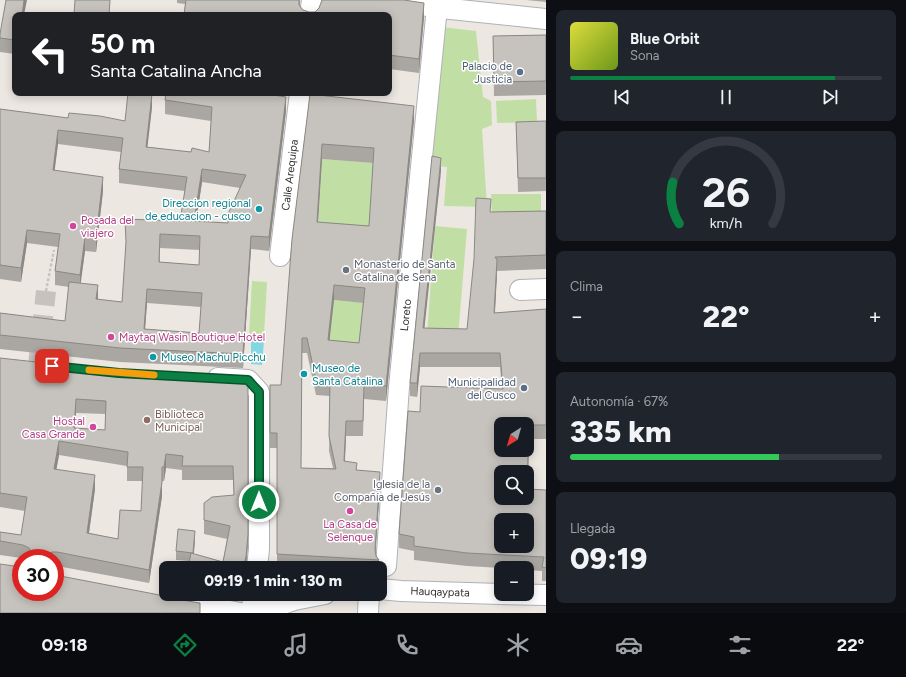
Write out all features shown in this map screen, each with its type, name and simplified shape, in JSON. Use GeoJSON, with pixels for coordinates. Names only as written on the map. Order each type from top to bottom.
{"type":"FeatureCollection","features":[{"type":"Feature","properties":{"kind":"street"},"geometry":{"type":"LineString","coordinates":[[310,12],[312,0]]}},
{"type":"Feature","properties":{"kind":"street"},"geometry":{"type":"LineString","coordinates":[[389,0],[439,8],[546,19]]}},
{"type":"Feature","properties":{"kind":"street","name":"Loreto"},"geometry":{"type":"LineString","coordinates":[[386,561],[399,387],[439,8]]}},
{"type":"Feature","properties":{"kind":"street","name":"Calle Arequipa"},"geometry":{"type":"LineString","coordinates":[[280,256],[300,96]]}},
{"type":"Feature","properties":{"kind":"street"},"geometry":{"type":"LineString","coordinates":[[520,290],[546,289]]}},
{"type":"Feature","properties":{"kind":"street"},"geometry":{"type":"LineString","coordinates":[[203,378],[248,380],[259,392],[258,561]]}},
{"type":"Feature","properties":{"kind":"street","name":"Hauqaypata"},"geometry":{"type":"LineString","coordinates":[[387,590],[494,594]]}},
{"type":"Feature","properties":{"kind":"street","name":"Hauqaypata"},"geometry":{"type":"LineString","coordinates":[[534,595],[546,595]]}},
{"type":"Feature","properties":{"kind":"street"},"geometry":{"type":"LineString","coordinates":[[154,596],[240,613]]}},
{"type":"Feature","properties":{"kind":"street"},"geometry":{"type":"LineString","coordinates":[[251,613],[253,601]]}},
{"type":"Feature","properties":{"kind":"street"},"geometry":{"type":"LineString","coordinates":[[257,613],[291,601]]}},
{"type":"Feature","properties":{"kind":"street"},"geometry":{"type":"LineString","coordinates":[[368,613],[369,601]]}},
{"type":"Feature","properties":{"kind":"path"},"geometry":{"type":"LineString","coordinates":[[46,291],[54,250]]}},
{"type":"Feature","properties":{"kind":"green space"},"geometry":{"type":"Polygon","coordinates":[[[441,27],[476,31],[483,97],[491,101],[492,125],[482,129],[487,207],[444,206],[447,167],[429,165],[441,27]]]}},
{"type":"Feature","properties":{"kind":"green space"},"geometry":{"type":"Polygon","coordinates":[[[536,99],[537,122],[497,123],[496,101],[536,99]]]}},
{"type":"Feature","properties":{"kind":"green space"},"geometry":{"type":"Polygon","coordinates":[[[322,159],[374,163],[369,241],[317,237],[322,159]]]}},
{"type":"Feature","properties":{"kind":"green space"},"geometry":{"type":"Polygon","coordinates":[[[491,194],[541,194],[541,217],[492,218],[491,194]]]}},
{"type":"Feature","properties":{"kind":"green space"},"geometry":{"type":"Polygon","coordinates":[[[435,226],[467,229],[458,337],[427,334],[435,226]]]}},
{"type":"Feature","properties":{"kind":"green space"},"geometry":{"type":"Polygon","coordinates":[[[252,281],[267,282],[264,335],[249,335],[252,281]]]}},
{"type":"Feature","properties":{"kind":"green space"},"geometry":{"type":"Polygon","coordinates":[[[334,300],[365,303],[359,358],[328,355],[334,300]]]}},
{"type":"Feature","properties":{"kind":"water"},"geometry":{"type":"Polygon","coordinates":[[[251,339],[264,341],[262,365],[251,364],[251,339]]]}},
{"type":"Feature","properties":{"kind":"building"},"geometry":{"type":"Polygon","coordinates":[[[6,0],[24,0],[22,12],[12,12],[12,40],[0,38],[6,0]]]}},
{"type":"Feature","properties":{"kind":"building"},"geometry":{"type":"Polygon","coordinates":[[[75,0],[110,0],[109,12],[74,12],[75,0]]]}},
{"type":"Feature","properties":{"kind":"building"},"geometry":{"type":"Polygon","coordinates":[[[186,0],[299,0],[299,5],[303,10],[309,12],[184,12],[186,0]]]}},
{"type":"Feature","properties":{"kind":"building"},"geometry":{"type":"Polygon","coordinates":[[[322,0],[404,0],[424,3],[419,59],[392,55],[392,12],[315,12],[319,8],[322,0]]]}},
{"type":"Feature","properties":{"kind":"building","name":"Palacio de Justicia"},"geometry":{"type":"Polygon","coordinates":[[[546,35],[546,81],[494,82],[493,36],[546,35]]]}},
{"type":"Feature","properties":{"kind":"building"},"geometry":{"type":"Polygon","coordinates":[[[128,96],[152,96],[146,147],[191,152],[192,148],[209,152],[212,107],[165,100],[166,96],[286,97],[269,237],[251,236],[243,354],[120,348],[0,335],[0,313],[65,321],[69,282],[98,285],[96,299],[122,302],[126,242],[125,219],[180,221],[187,177],[119,169],[123,138],[58,130],[53,170],[103,177],[96,238],[85,237],[80,275],[55,271],[60,234],[27,230],[21,268],[0,265],[0,109],[68,118],[69,113],[100,116],[125,121],[128,96]],[[202,169],[194,221],[228,223],[228,214],[246,175],[202,169]],[[160,234],[159,262],[199,265],[200,236],[160,234]],[[147,289],[144,329],[199,333],[202,293],[147,289]]]}},
{"type":"Feature","properties":{"kind":"building"},"geometry":{"type":"Polygon","coordinates":[[[310,96],[327,96],[414,106],[386,386],[364,384],[363,421],[346,421],[344,461],[357,463],[356,470],[380,472],[375,550],[376,556],[379,560],[277,554],[277,433],[270,433],[270,385],[281,385],[292,239],[310,96]],[[322,144],[317,222],[369,226],[374,148],[322,144]],[[334,285],[328,340],[359,343],[365,288],[334,285]],[[302,338],[301,468],[336,469],[329,436],[330,381],[316,380],[307,338],[302,338]]]}},
{"type":"Feature","properties":{"kind":"building"},"geometry":{"type":"Polygon","coordinates":[[[546,121],[546,178],[518,178],[516,122],[546,121]]]}},
{"type":"Feature","properties":{"kind":"building"},"geometry":{"type":"Polygon","coordinates":[[[432,156],[441,158],[423,328],[467,329],[474,259],[476,198],[491,199],[490,212],[546,211],[546,255],[495,257],[497,260],[494,313],[546,309],[546,425],[534,425],[534,417],[494,417],[494,457],[528,457],[528,465],[494,465],[494,505],[534,505],[534,489],[546,490],[546,568],[542,567],[544,557],[467,553],[414,546],[414,537],[399,534],[408,411],[420,412],[421,386],[503,389],[500,353],[420,353],[417,383],[410,383],[432,156]]]}},
{"type":"Feature","properties":{"kind":"building"},"geometry":{"type":"Polygon","coordinates":[[[0,358],[118,371],[243,377],[248,383],[248,534],[245,561],[223,561],[230,526],[204,520],[204,503],[212,497],[234,495],[233,466],[182,466],[183,456],[166,454],[164,467],[162,467],[162,482],[149,570],[64,553],[64,549],[30,549],[23,545],[0,541],[0,532],[21,535],[27,497],[0,493],[0,358]],[[76,399],[74,428],[105,430],[106,401],[76,399]],[[59,441],[54,469],[95,475],[87,533],[118,539],[120,510],[141,511],[143,467],[127,467],[128,452],[59,441]]]}},
{"type":"Feature","properties":{"kind":"building"},"geometry":{"type":"Polygon","coordinates":[[[178,529],[195,531],[193,553],[176,551],[178,529]]]}},
{"type":"Feature","properties":{"kind":"building"},"geometry":{"type":"Polygon","coordinates":[[[191,553],[219,561],[189,561],[191,553]]]}},
{"type":"Feature","properties":{"kind":"building"},"geometry":{"type":"Polygon","coordinates":[[[0,564],[12,566],[12,601],[64,601],[64,577],[159,595],[159,601],[188,601],[200,603],[200,613],[0,613],[0,564]]]}},
{"type":"Feature","properties":{"kind":"tunnel"},"geometry":{"type":"LineString","coordinates":[[38,365],[46,291]]}},
{"type":"Feature","properties":{"kind":"slow traffic"},"geometry":{"type":"LineString","coordinates":[[89,370],[154,375]]}},
{"type":"Feature","properties":{"kind":"place","name":"Palacio de Justicia"},"geometry":{"type":"Point","coordinates":[520,72]}},
{"type":"Feature","properties":{"kind":"place","name":"Direccion regional de educacion - cusco"},"geometry":{"type":"Point","coordinates":[259,209]}},
{"type":"Feature","properties":{"kind":"place","name":"Posada del viajero"},"geometry":{"type":"Point","coordinates":[73,226]}},
{"type":"Feature","properties":{"kind":"place","name":"Monasterio de Santa Catalina de Sena"},"geometry":{"type":"Point","coordinates":[346,270]}},
{"type":"Feature","properties":{"kind":"place","name":"Maytaq Wasin Boutique Hotel"},"geometry":{"type":"Point","coordinates":[111,337]}},
{"type":"Feature","properties":{"kind":"place","name":"Museo Machu Picchu"},"geometry":{"type":"Point","coordinates":[153,357]}},
{"type":"Feature","properties":{"kind":"place","name":"Museo de Santa Catalina"},"geometry":{"type":"Point","coordinates":[304,374]}},
{"type":"Feature","properties":{"kind":"place","name":"Municipalidad del Cusco"},"geometry":{"type":"Point","coordinates":[524,388]}},
{"type":"Feature","properties":{"kind":"place","name":"Biblioteca Municipal"},"geometry":{"type":"Point","coordinates":[147,420]}},
{"type":"Feature","properties":{"kind":"place","name":"Hostal Casa Grande"},"geometry":{"type":"Point","coordinates":[93,427]}},
{"type":"Feature","properties":{"kind":"place","name":"Iglesia de la Compañía de Jesús"},"geometry":{"type":"Point","coordinates":[438,490]}},
{"type":"Feature","properties":{"kind":"place","name":"La Casa de Selenque"},"geometry":{"type":"Point","coordinates":[350,511]}},
{"type":"Feature","properties":{"kind":"route"},"geometry":{"type":"LineString","coordinates":[[52,366],[119,373],[248,380],[259,392],[259,502]]}}]}
